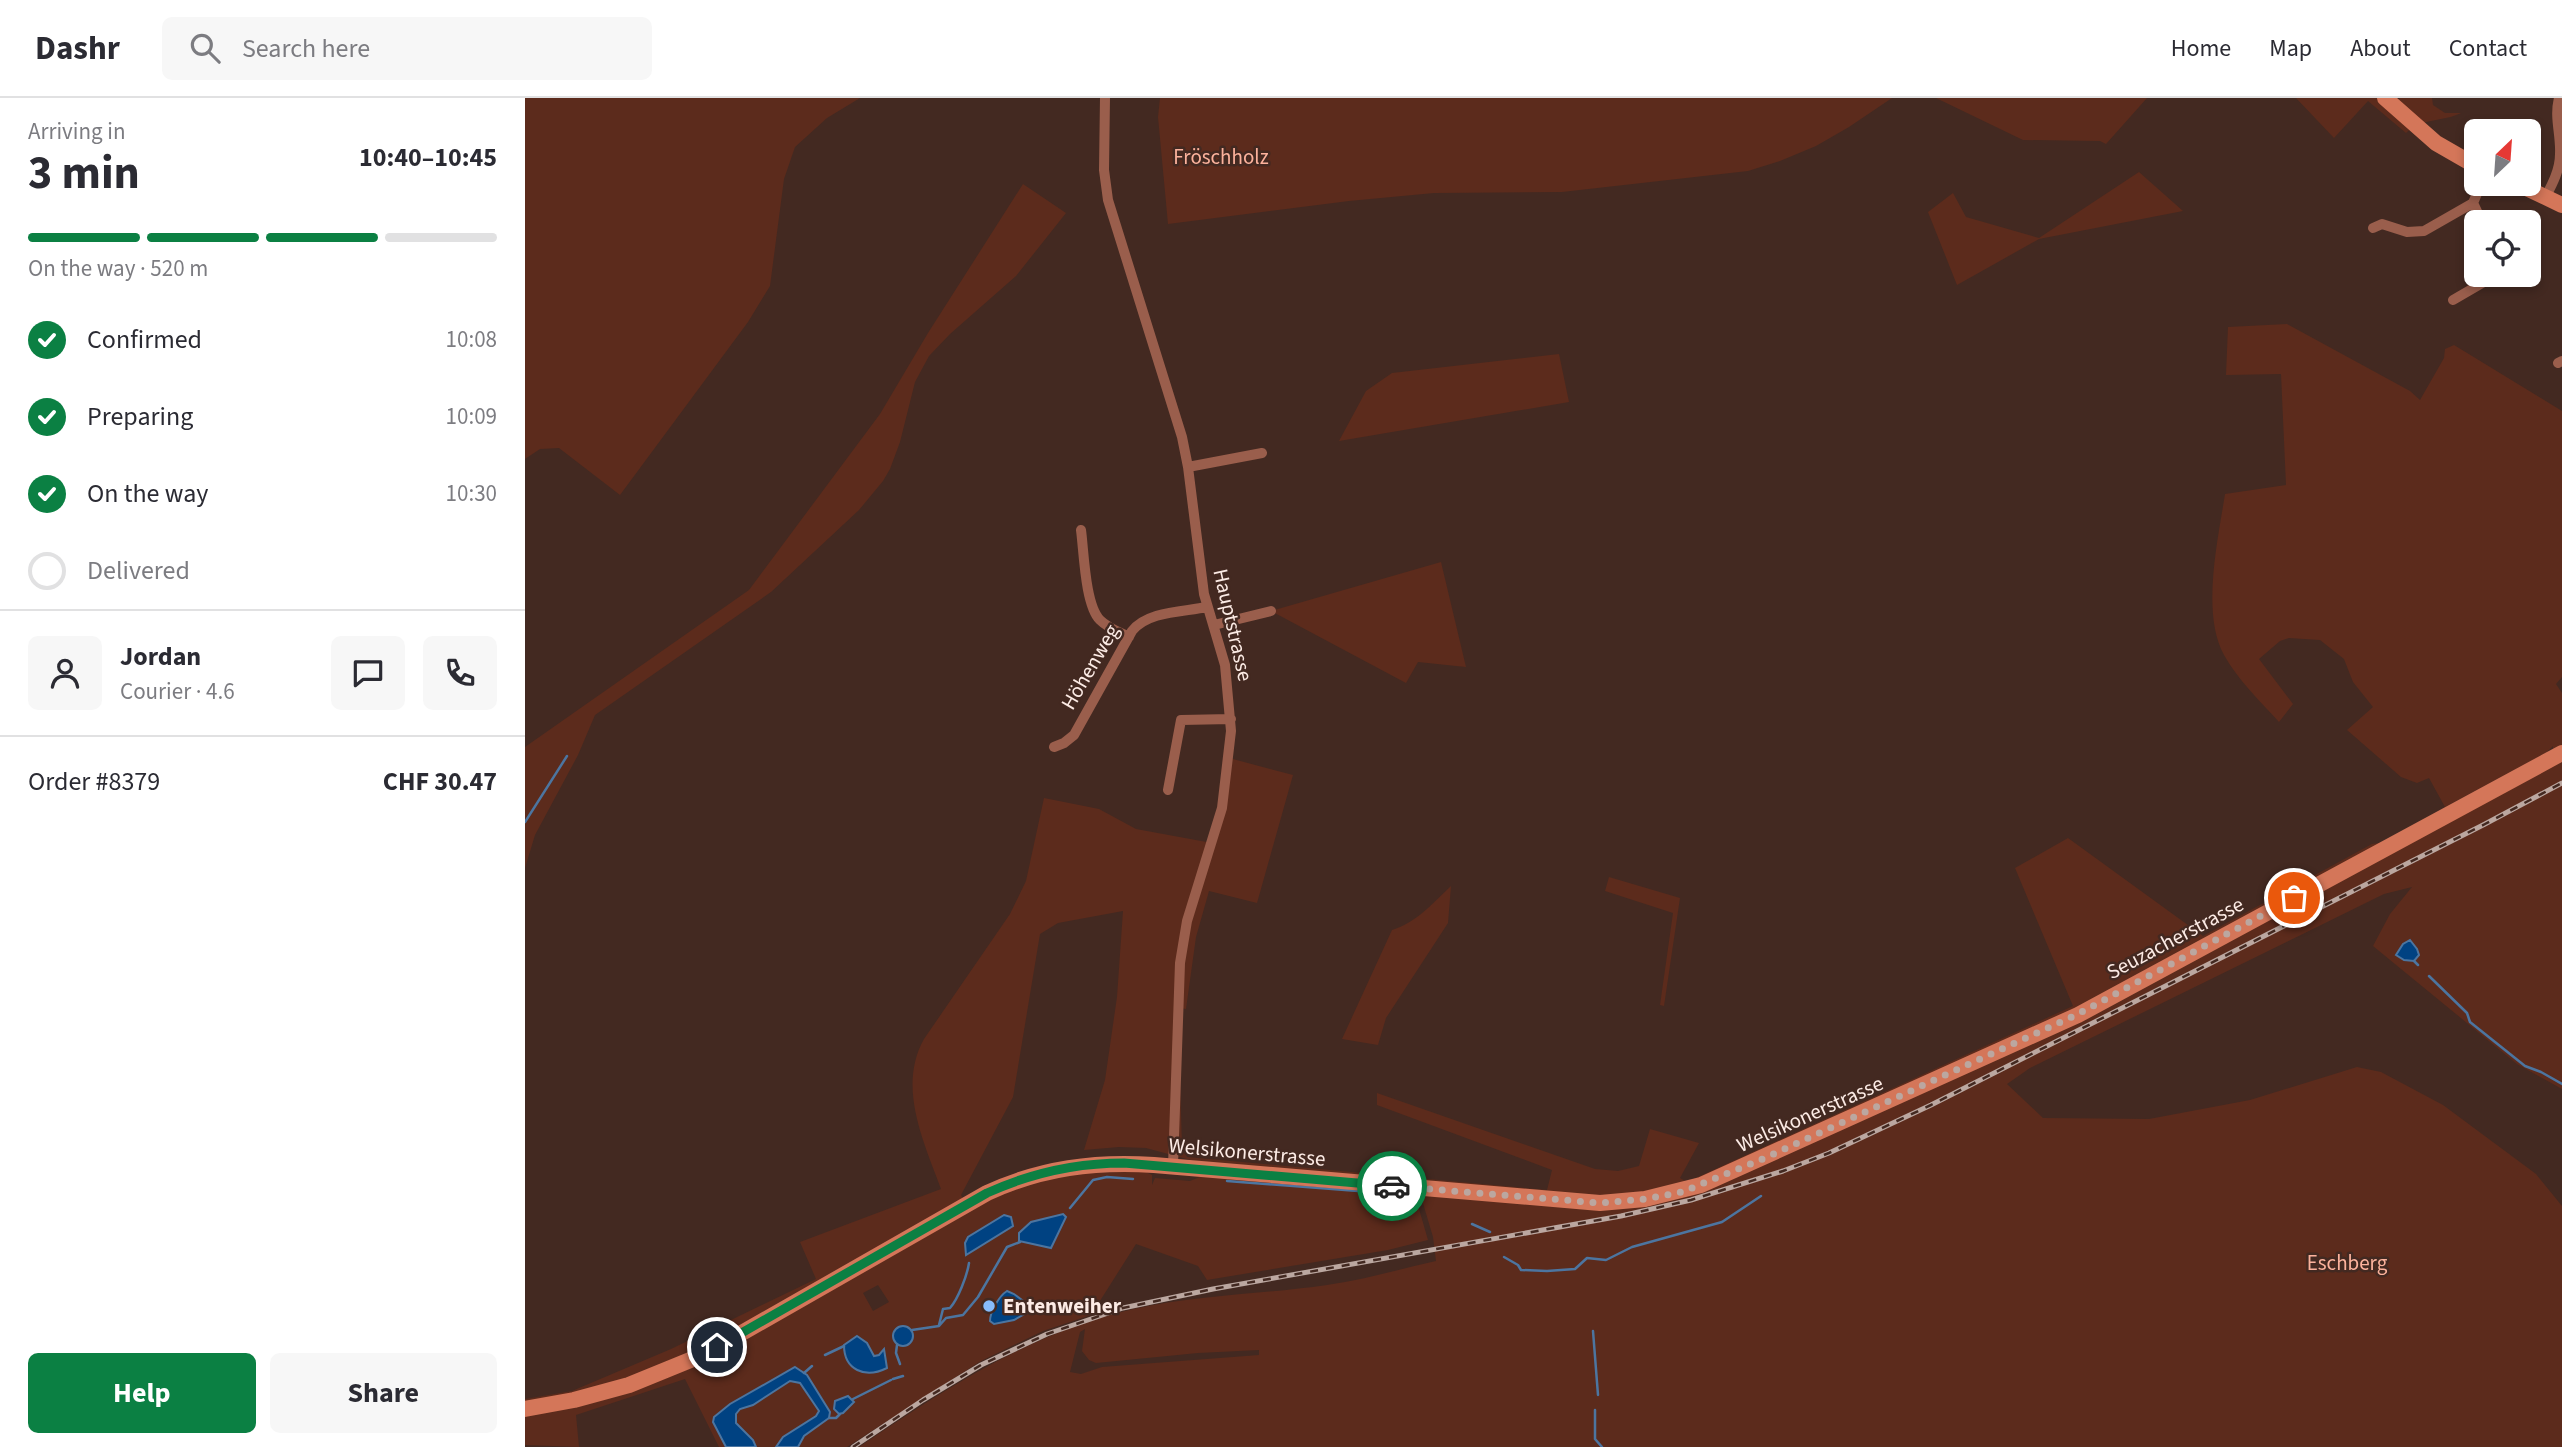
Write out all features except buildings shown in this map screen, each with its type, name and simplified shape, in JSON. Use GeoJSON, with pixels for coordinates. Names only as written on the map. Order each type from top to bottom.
{"type":"FeatureCollection","features":[{"type":"Feature","properties":{"kind":"main road"},"geometry":{"type":"LineString","coordinates":[[2392,101],[2435,143],[2464,159]]}},
{"type":"Feature","properties":{"kind":"main road"},"geometry":{"type":"LineString","coordinates":[[2541,195],[2562,205]]}},
{"type":"Feature","properties":{"kind":"main road","name":"Seuzacherstrasse"},"geometry":{"type":"LineString","coordinates":[[1991,1055],[2078,1014],[2562,753]]}},
{"type":"Feature","properties":{"kind":"main road","name":"Welsikonerstrasse"},"geometry":{"type":"LineString","coordinates":[[525,1409],[574,1401],[620,1388],[705,1354],[966,1204],[1005,1184],[1053,1170],[1095,1163],[1173,1166],[1600,1203],[1645,1199],[1682,1192],[1721,1177],[1991,1055]]}},
{"type":"Feature","properties":{"kind":"street","name":"Hauptstrasse"},"geometry":{"type":"LineString","coordinates":[[1105,98],[1104,170],[1108,200],[1173,407],[1188,467],[1201,578],[1207,607],[1226,665],[1231,719],[1222,808],[1187,921],[1180,963],[1173,1166]]}},
{"type":"Feature","properties":{"kind":"street"},"geometry":{"type":"LineString","coordinates":[[2546,197],[2561,158],[2556,120],[2559,98]]}},
{"type":"Feature","properties":{"kind":"street"},"geometry":{"type":"LineString","coordinates":[[2373,228],[2382,224],[2407,232],[2424,231],[2473,203],[2476,196]]}},
{"type":"Feature","properties":{"kind":"street"},"geometry":{"type":"LineString","coordinates":[[2473,203],[2476,210]]}},
{"type":"Feature","properties":{"kind":"street"},"geometry":{"type":"LineString","coordinates":[[2453,299],[2474,287]]}},
{"type":"Feature","properties":{"kind":"street"},"geometry":{"type":"LineString","coordinates":[[1188,467],[1262,453]]}},
{"type":"Feature","properties":{"kind":"street"},"geometry":{"type":"LineString","coordinates":[[1081,530],[1094,613],[1107,626],[1129,637]]}},
{"type":"Feature","properties":{"kind":"street","name":"Höhenweg"},"geometry":{"type":"LineString","coordinates":[[1054,747],[1074,735],[1129,637],[1144,621],[1207,607]]}},
{"type":"Feature","properties":{"kind":"street"},"geometry":{"type":"LineString","coordinates":[[1214,625],[1271,611]]}},
{"type":"Feature","properties":{"kind":"street"},"geometry":{"type":"LineString","coordinates":[[1168,790],[1181,720],[1231,719]]}},
{"type":"Feature","properties":{"kind":"green space"},"geometry":{"type":"Polygon","coordinates":[[[525,98],[860,98],[827,118],[795,147],[784,179],[770,286],[748,322],[620,495],[559,448],[540,449],[525,459],[525,98]]]}},
{"type":"Feature","properties":{"kind":"green space","name":"Fröschholz"},"geometry":{"type":"Polygon","coordinates":[[[1160,98],[1892,98],[1816,146],[1748,171],[1562,192],[1434,193],[1168,224],[1158,117],[1160,98]]]}},
{"type":"Feature","properties":{"kind":"green space"},"geometry":{"type":"Polygon","coordinates":[[[1936,98],[2147,98],[2106,144],[2100,141],[2023,140],[1936,98]]]}},
{"type":"Feature","properties":{"kind":"green space"},"geometry":{"type":"Polygon","coordinates":[[[2296,98],[2385,98],[2393,106],[2400,98],[2432,98],[2433,105],[2445,113],[2461,113],[2425,122],[2406,133],[2368,101],[2334,138],[2296,98]]]}},
{"type":"Feature","properties":{"kind":"green space"},"geometry":{"type":"Polygon","coordinates":[[[2139,172],[2183,211],[2039,239],[1957,285],[1928,212],[1953,193],[1966,217],[2039,238],[2139,172]]]}},
{"type":"Feature","properties":{"kind":"green space"},"geometry":{"type":"Polygon","coordinates":[[[1023,184],[1066,213],[1016,276],[929,356],[915,382],[900,442],[883,481],[859,510],[771,592],[595,715],[578,755],[535,835],[525,868],[525,747],[749,590],[880,414],[1023,184]]]}},
{"type":"Feature","properties":{"kind":"green space","name":"Eschberg"},"geometry":{"type":"Polygon","coordinates":[[[2287,324],[2410,391],[2420,400],[2444,358],[2445,349],[2454,345],[2562,411],[2562,677],[2556,684],[2562,693],[2562,1089],[2517,1064],[2373,946],[2390,914],[2412,887],[2384,894],[2030,1068],[2007,1084],[2043,1118],[2149,1119],[2250,1100],[2357,1067],[2381,1072],[2443,1105],[2536,1174],[2562,1206],[2562,1447],[859,1447],[992,1364],[1027,1346],[1100,1318],[1185,1300],[1341,1283],[1436,1261],[1433,1237],[1417,1183],[1198,1162],[1146,1148],[1084,1150],[1105,1080],[1117,997],[1123,911],[1058,923],[1040,934],[1013,1097],[961,1195],[966,1204],[1061,1174],[1144,1171],[1152,1175],[1152,1185],[1155,1178],[1190,1181],[1202,1176],[1406,1193],[1417,1202],[1428,1240],[1388,1250],[1207,1280],[1198,1266],[1136,1244],[1091,1315],[1043,1331],[981,1361],[847,1447],[719,1447],[685,1379],[576,1415],[579,1447],[525,1445],[525,1399],[572,1391],[671,1349],[816,1279],[800,1242],[941,1189],[916,1114],[913,1076],[916,1057],[924,1039],[1010,914],[1026,881],[1044,798],[1099,809],[1136,829],[1212,843],[1229,758],[1293,775],[1257,903],[1209,891],[1196,937],[1186,1009],[1178,1008],[1182,1147],[1187,1157],[1547,1190],[1552,1170],[1377,1105],[1377,1093],[1595,1169],[1618,1171],[1639,1166],[1650,1129],[1699,1143],[1680,1178],[1687,1182],[2073,1006],[2015,868],[2068,838],[2203,936],[2372,844],[2404,839],[2553,751],[2553,746],[2546,753],[2445,807],[2429,778],[2417,783],[2401,777],[2347,730],[2373,707],[2353,682],[2344,659],[2320,640],[2289,638],[2280,641],[2259,659],[2293,704],[2279,722],[2236,673],[2224,655],[2213,619],[2213,576],[2225,494],[2286,485],[2281,374],[2226,375],[2228,327],[2287,324]],[[878,1285],[863,1293],[873,1311],[889,1302],[878,1285]],[[1085,1329],[1080,1332],[1070,1372],[1081,1374],[1102,1367],[1259,1355],[1259,1350],[1096,1363],[1089,1360],[1082,1351],[1085,1329]]]}},
{"type":"Feature","properties":{"kind":"green space"},"geometry":{"type":"Polygon","coordinates":[[[1559,354],[1569,402],[1339,441],[1366,391],[1392,373],[1559,354]]]}},
{"type":"Feature","properties":{"kind":"green space"},"geometry":{"type":"Polygon","coordinates":[[[1441,562],[1466,667],[1418,662],[1406,683],[1271,611],[1441,562]]]}},
{"type":"Feature","properties":{"kind":"green space"},"geometry":{"type":"Polygon","coordinates":[[[1609,877],[1680,898],[1664,1006],[1660,1005],[1673,913],[1605,891],[1609,877]]]}},
{"type":"Feature","properties":{"kind":"green space"},"geometry":{"type":"Polygon","coordinates":[[[1451,886],[1448,923],[1386,1018],[1378,1045],[1342,1039],[1392,930],[1401,927],[1431,906],[1451,886]]]}},
{"type":"Feature","properties":{"kind":"water"},"geometry":{"type":"Polygon","coordinates":[[[2410,940],[2419,955],[2414,961],[2404,960],[2396,955],[2403,944],[2410,940]]]}},
{"type":"Feature","properties":{"kind":"water"},"geometry":{"type":"Polygon","coordinates":[[[1063,1214],[1066,1217],[1051,1248],[1019,1241],[1019,1233],[1031,1222],[1063,1214]]]}},
{"type":"Feature","properties":{"kind":"water"},"geometry":{"type":"Polygon","coordinates":[[[1004,1215],[1011,1217],[1013,1226],[966,1255],[965,1243],[968,1237],[1004,1215]]]}},
{"type":"Feature","properties":{"kind":"water"},"geometry":{"type":"Polygon","coordinates":[[[1007,1291],[1030,1306],[1030,1311],[1014,1320],[994,1324],[990,1321],[992,1313],[998,1300],[1007,1291]]]}},
{"type":"Feature","properties":{"kind":"water"},"geometry":{"type":"Polygon","coordinates":[[[903,1326],[910,1329],[913,1336],[910,1343],[903,1346],[896,1343],[893,1336],[896,1329],[903,1326]]]}},
{"type":"Feature","properties":{"kind":"water"},"geometry":{"type":"Polygon","coordinates":[[[857,1336],[867,1343],[874,1356],[884,1349],[887,1368],[871,1373],[852,1366],[845,1354],[844,1345],[857,1336]]]}},
{"type":"Feature","properties":{"kind":"water"},"geometry":{"type":"Polygon","coordinates":[[[795,1367],[807,1375],[830,1412],[829,1418],[804,1436],[798,1447],[776,1447],[783,1437],[816,1416],[819,1411],[800,1383],[790,1381],[753,1405],[740,1409],[736,1414],[736,1423],[753,1440],[756,1447],[726,1447],[713,1422],[714,1417],[730,1404],[795,1367]]]}},
{"type":"Feature","properties":{"kind":"water"},"geometry":{"type":"Polygon","coordinates":[[[848,1396],[854,1402],[839,1414],[834,1409],[835,1401],[848,1396]]]}},
{"type":"Feature","properties":{"kind":"waterway"},"geometry":{"type":"LineString","coordinates":[[525,822],[567,756]]}},
{"type":"Feature","properties":{"kind":"waterway"},"geometry":{"type":"LineString","coordinates":[[2414,961],[2418,965]]}},
{"type":"Feature","properties":{"kind":"waterway"},"geometry":{"type":"LineString","coordinates":[[2429,976],[2467,1013],[2470,1022],[2525,1066],[2562,1084]]}},
{"type":"Feature","properties":{"kind":"waterway"},"geometry":{"type":"LineString","coordinates":[[1070,1208],[1093,1180],[1107,1177],[1133,1179]]}},
{"type":"Feature","properties":{"kind":"waterway"},"geometry":{"type":"LineString","coordinates":[[1227,1181],[1384,1193],[1414,1204]]}},
{"type":"Feature","properties":{"kind":"waterway"},"geometry":{"type":"LineString","coordinates":[[1504,1257],[1518,1265],[1521,1270],[1575,1269],[1587,1258],[1606,1260],[1632,1247],[1722,1222],[1761,1196]]}},
{"type":"Feature","properties":{"kind":"waterway"},"geometry":{"type":"LineString","coordinates":[[1472,1224],[1490,1232]]}},
{"type":"Feature","properties":{"kind":"waterway"},"geometry":{"type":"LineString","coordinates":[[912,1330],[939,1326],[946,1318],[963,1315],[978,1297],[1007,1247],[1020,1242]]}},
{"type":"Feature","properties":{"kind":"waterway"},"geometry":{"type":"LineString","coordinates":[[939,1325],[943,1309],[950,1308],[959,1293],[969,1263]]}},
{"type":"Feature","properties":{"kind":"waterway"},"geometry":{"type":"LineString","coordinates":[[1593,1331],[1598,1395]]}},
{"type":"Feature","properties":{"kind":"waterway"},"geometry":{"type":"LineString","coordinates":[[897,1345],[896,1353],[900,1364]]}},
{"type":"Feature","properties":{"kind":"waterway"},"geometry":{"type":"LineString","coordinates":[[825,1355],[844,1346]]}},
{"type":"Feature","properties":{"kind":"waterway"},"geometry":{"type":"LineString","coordinates":[[804,1373],[812,1366]]}},
{"type":"Feature","properties":{"kind":"waterway"},"geometry":{"type":"LineString","coordinates":[[893,1379],[903,1376]]}},
{"type":"Feature","properties":{"kind":"waterway"},"geometry":{"type":"LineString","coordinates":[[853,1399],[891,1380]]}},
{"type":"Feature","properties":{"kind":"waterway"},"geometry":{"type":"LineString","coordinates":[[1595,1410],[1595,1439],[1602,1447]]}},
{"type":"Feature","properties":{"kind":"waterway"},"geometry":{"type":"LineString","coordinates":[[829,1418],[836,1418],[840,1414]]}},
{"type":"Feature","properties":{"kind":"railway"},"geometry":{"type":"LineString","coordinates":[[853,1447],[981,1365],[1047,1334],[1123,1308],[1213,1289],[1621,1216],[1691,1200],[1783,1171],[1829,1153],[1931,1105],[2562,783]]}},
{"type":"Feature","properties":{"kind":"way so far"},"geometry":{"type":"LineString","coordinates":[[1392,1186],[1600,1203],[1682,1192],[1765,1158],[2078,1014],[2294,898]]}},
{"type":"Feature","properties":{"kind":"place","name":"Entenweiher"},"geometry":{"type":"Point","coordinates":[989,1306]}},
{"type":"Feature","properties":{"kind":"route"},"geometry":{"type":"LineString","coordinates":[[717,1347],[966,1204],[1005,1184],[1053,1170],[1095,1163],[1154,1164],[1392,1186]]}}]}
